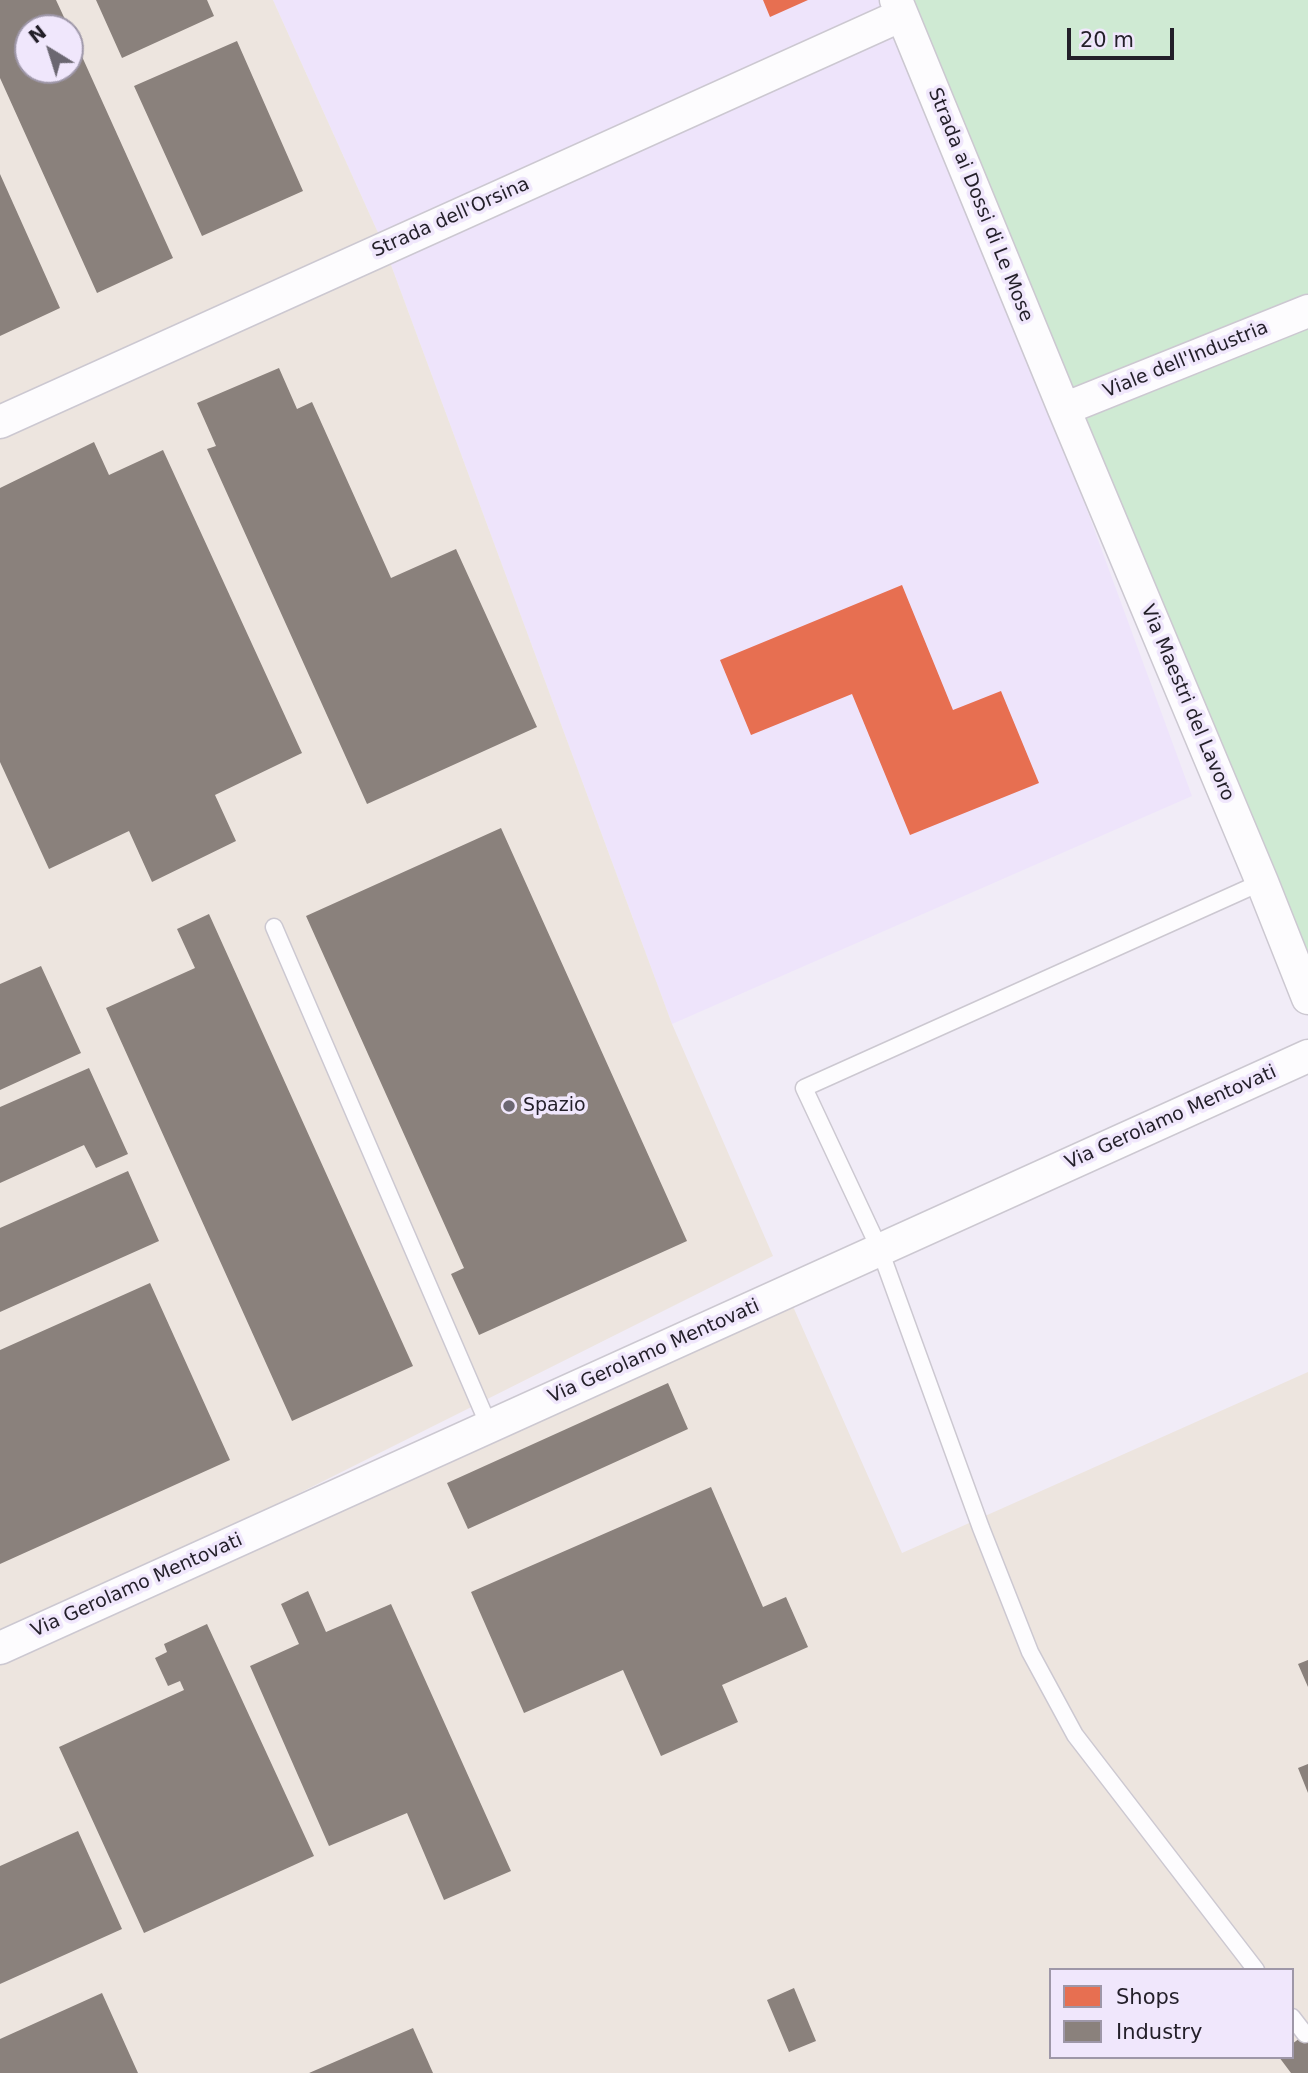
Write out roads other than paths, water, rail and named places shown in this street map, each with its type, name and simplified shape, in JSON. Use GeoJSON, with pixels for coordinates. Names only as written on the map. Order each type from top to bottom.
{"type":"FeatureCollection","features":[{"type":"Feature","properties":{"kind":"street","name":"Strada ai Dossi di Le Mose"},"geometry":{"type":"LineString","coordinates":[[899,7],[1064,409]]}},
{"type":"Feature","properties":{"kind":"street","name":"Strada dell'Orsina"},"geometry":{"type":"LineString","coordinates":[[0,422],[899,7]]}},
{"type":"Feature","properties":{"kind":"street","name":"Viale dell'Industria"},"geometry":{"type":"LineString","coordinates":[[1064,409],[1308,311]]}},
{"type":"Feature","properties":{"kind":"street","name":"Via Maestri del Lavoro"},"geometry":{"type":"LineString","coordinates":[[1064,409],[1308,998]]}},
{"type":"Feature","properties":{"kind":"street","name":"Via Gerolamo Mentovati"},"geometry":{"type":"LineString","coordinates":[[0,1648],[1308,1056]]}},
{"type":"Feature","properties":{"kind":"lane"},"geometry":{"type":"LineString","coordinates":[[1254,1968],[1075,1735],[1030,1653],[981,1528],[880,1250],[804,1088],[1262,882]]}},
{"type":"Feature","properties":{"kind":"lane"},"geometry":{"type":"LineString","coordinates":[[274,927],[489,1426]]}},
{"type":"Feature","properties":{"kind":"lane"},"geometry":{"type":"LineString","coordinates":[[1294,2020],[1305,2034]]}},
{"type":"Feature","properties":{"kind":"place","name":"Spazio"},"geometry":{"type":"Point","coordinates":[509,1106]}}]}
